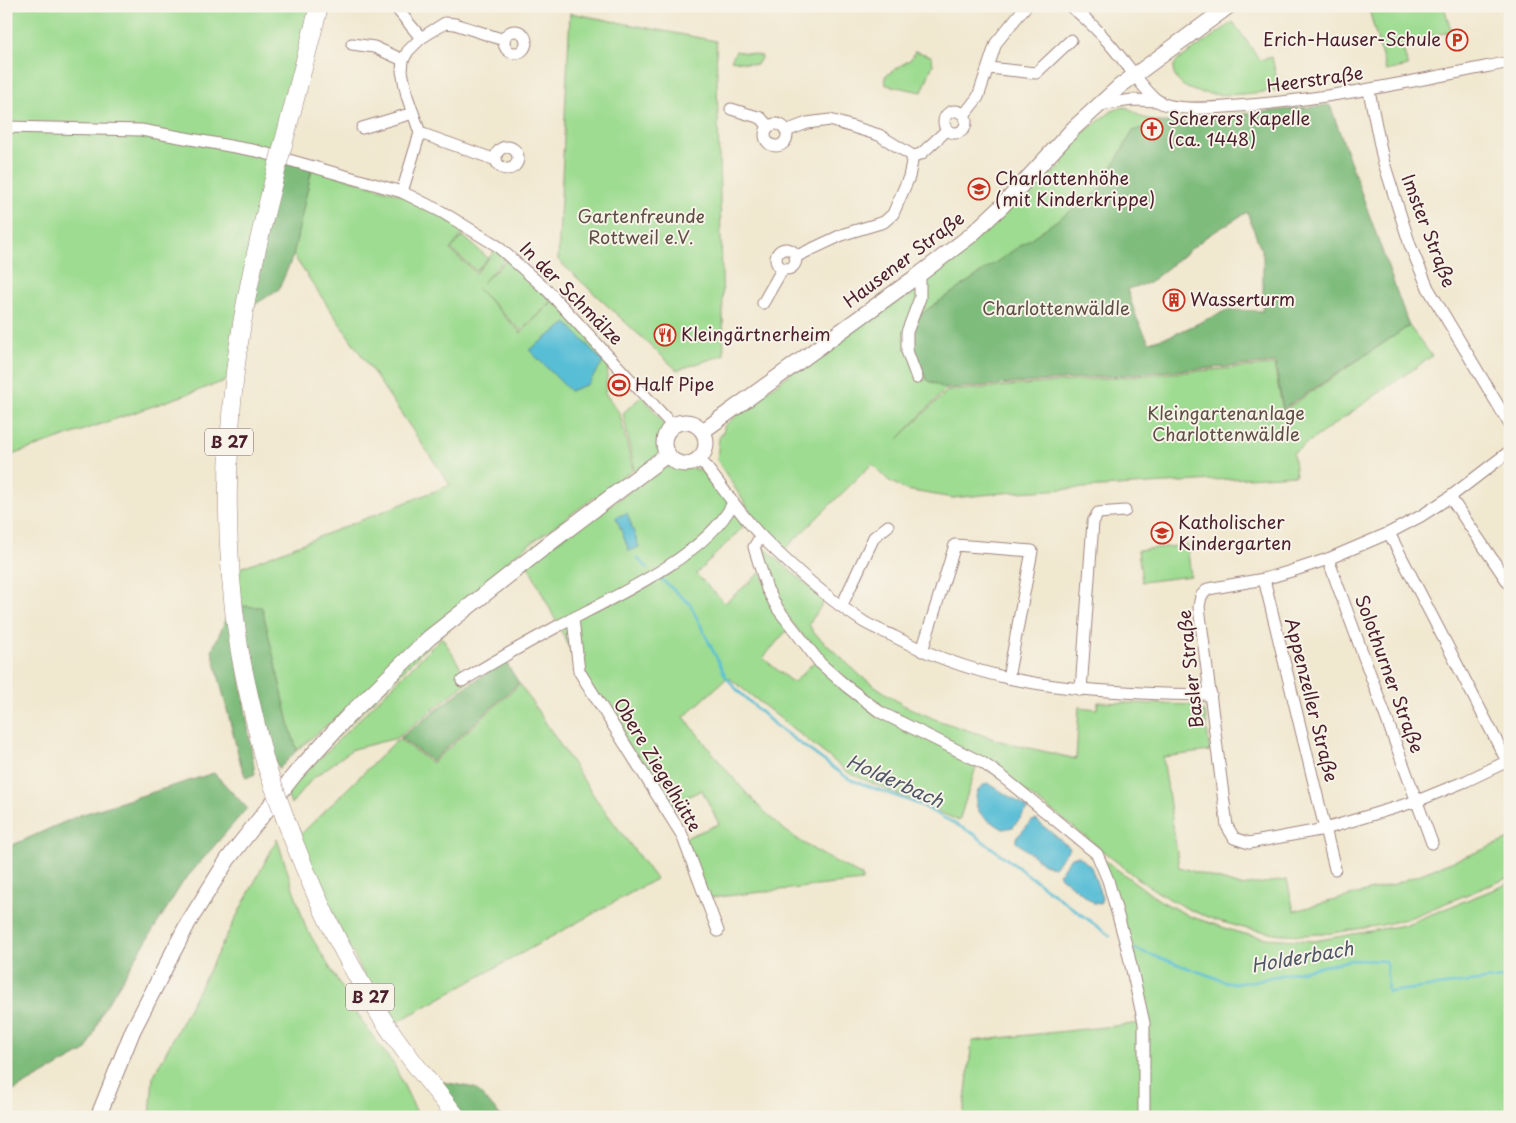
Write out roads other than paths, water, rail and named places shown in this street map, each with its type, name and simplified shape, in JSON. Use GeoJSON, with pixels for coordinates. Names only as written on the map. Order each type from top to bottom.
{"type":"FeatureCollection","features":[{"type":"Feature","properties":{"kind":"main road","name":"B 27"},"geometry":{"type":"LineString","coordinates":[[319,6],[259,236],[235,370],[230,432],[228,504],[231,573],[239,647],[253,716],[266,766],[303,866],[334,933],[376,1007],[419,1069],[457,1117]]}},
{"type":"Feature","properties":{"kind":"main road","name":"Hausener Straße"},"geometry":{"type":"LineString","coordinates":[[703,431],[970,236],[1003,205],[1074,128],[1099,105],[1135,75],[1229,6]]}},
{"type":"Feature","properties":{"kind":"main road"},"geometry":{"type":"LineString","coordinates":[[689,422],[695,424],[703,431],[706,445],[700,458],[686,464],[673,460],[668,454],[664,442],[668,430],[673,426],[689,422]]}},
{"type":"Feature","properties":{"kind":"main road"},"geometry":{"type":"LineString","coordinates":[[98,1117],[133,1030],[188,923],[228,859],[295,774],[348,716],[429,638],[550,542],[668,454]]}},
{"type":"Feature","properties":{"kind":"street"},"geometry":{"type":"LineString","coordinates":[[964,116],[978,97],[996,44],[1026,6]]}},
{"type":"Feature","properties":{"kind":"street"},"geometry":{"type":"LineString","coordinates":[[1070,6],[1087,19],[1101,34],[1158,101]]}},
{"type":"Feature","properties":{"kind":"street"},"geometry":{"type":"LineString","coordinates":[[398,10],[421,38]]}},
{"type":"Feature","properties":{"kind":"street"},"geometry":{"type":"LineString","coordinates":[[402,192],[420,133],[407,96],[402,71],[403,60],[408,51],[421,38],[445,23],[455,24],[504,40]]}},
{"type":"Feature","properties":{"kind":"street"},"geometry":{"type":"LineString","coordinates":[[989,68],[1036,73],[1071,40]]}},
{"type":"Feature","properties":{"kind":"street"},"geometry":{"type":"LineString","coordinates":[[352,44],[374,47],[403,60]]}},
{"type":"Feature","properties":{"kind":"street","name":"Heerstraße"},"geometry":{"type":"LineString","coordinates":[[1099,105],[1132,100],[1158,101],[1181,107],[1204,108],[1262,105],[1369,91],[1510,62]]}},
{"type":"Feature","properties":{"kind":"street","name":"Imster Straße"},"geometry":{"type":"LineString","coordinates":[[1369,91],[1384,160],[1410,245],[1428,288],[1508,418]]}},
{"type":"Feature","properties":{"kind":"street"},"geometry":{"type":"LineString","coordinates":[[731,109],[761,118],[768,126]]}},
{"type":"Feature","properties":{"kind":"street"},"geometry":{"type":"LineString","coordinates":[[958,111],[964,116],[966,126],[962,131],[955,133],[947,130],[944,124],[948,114],[958,111]]}},
{"type":"Feature","properties":{"kind":"street"},"geometry":{"type":"LineString","coordinates":[[362,128],[413,114]]}},
{"type":"Feature","properties":{"kind":"street"},"geometry":{"type":"LineString","coordinates":[[786,131],[807,123],[830,120],[879,135],[913,156],[921,154],[947,130]]}},
{"type":"Feature","properties":{"kind":"street"},"geometry":{"type":"LineString","coordinates":[[779,124],[785,128],[787,138],[785,142],[779,146],[768,143],[765,136],[768,126],[779,124]]}},
{"type":"Feature","properties":{"kind":"street","name":"In der Schmälze"},"geometry":{"type":"LineString","coordinates":[[6,127],[141,130],[257,151],[402,192],[442,212],[496,245],[549,292],[673,426]]}},
{"type":"Feature","properties":{"kind":"street"},"geometry":{"type":"LineString","coordinates":[[420,133],[496,160]]}},
{"type":"Feature","properties":{"kind":"street"},"geometry":{"type":"LineString","coordinates":[[763,303],[784,268],[792,266],[795,257],[844,234],[884,222],[893,214],[909,177],[913,156]]}},
{"type":"Feature","properties":{"kind":"street"},"geometry":{"type":"LineString","coordinates":[[784,268],[776,262],[778,253],[783,249],[789,249],[795,257]]}},
{"type":"Feature","properties":{"kind":"street"},"geometry":{"type":"LineString","coordinates":[[917,378],[907,351],[906,332],[920,298],[920,274]]}},
{"type":"Feature","properties":{"kind":"street","name":"Basler Straße"},"geometry":{"type":"LineString","coordinates":[[1509,763],[1418,801],[1325,829],[1249,843],[1234,838],[1227,826],[1199,607],[1201,596],[1208,589],[1264,579],[1328,559],[1390,533],[1450,497],[1510,451]]}},
{"type":"Feature","properties":{"kind":"street"},"geometry":{"type":"LineString","coordinates":[[700,458],[718,480],[733,503],[761,536],[791,565],[864,622],[922,651],[976,671],[1033,684],[1081,690],[1211,694]]}},
{"type":"Feature","properties":{"kind":"street"},"geometry":{"type":"LineString","coordinates":[[1450,497],[1510,585]]}},
{"type":"Feature","properties":{"kind":"street"},"geometry":{"type":"LineString","coordinates":[[462,681],[509,652],[646,579],[683,556],[704,540],[729,512],[733,503]]}},
{"type":"Feature","properties":{"kind":"street"},"geometry":{"type":"LineString","coordinates":[[1081,690],[1093,522],[1098,513],[1125,511]]}},
{"type":"Feature","properties":{"kind":"street"},"geometry":{"type":"LineString","coordinates":[[842,605],[874,537],[888,526]]}},
{"type":"Feature","properties":{"kind":"street"},"geometry":{"type":"LineString","coordinates":[[1390,533],[1509,763]]}},
{"type":"Feature","properties":{"kind":"street"},"geometry":{"type":"LineString","coordinates":[[761,536],[754,548],[767,588],[778,609],[820,663],[880,712],[983,763],[1097,854],[1108,880],[1127,948],[1144,1023],[1144,1117]]}},
{"type":"Feature","properties":{"kind":"street"},"geometry":{"type":"LineString","coordinates":[[922,651],[955,545],[1032,551],[1008,678]]}},
{"type":"Feature","properties":{"kind":"street","name":"Solothurner Straße"},"geometry":{"type":"LineString","coordinates":[[1328,559],[1418,801]]}},
{"type":"Feature","properties":{"kind":"street","name":"Appenzeller Straße"},"geometry":{"type":"LineString","coordinates":[[1264,579],[1325,829]]}},
{"type":"Feature","properties":{"kind":"street","name":"Obere Ziegelhütte"},"geometry":{"type":"LineString","coordinates":[[573,618],[579,670],[682,835],[718,930]]}},
{"type":"Feature","properties":{"kind":"street"},"geometry":{"type":"LineString","coordinates":[[1418,801],[1432,843]]}},
{"type":"Feature","properties":{"kind":"street"},"geometry":{"type":"LineString","coordinates":[[1325,829],[1335,869]]}},
{"type":"Feature","properties":{"kind":"water"},"geometry":{"type":"Polygon","coordinates":[[[567,323],[603,362],[588,384],[570,391],[529,350],[567,323]]]}},
{"type":"Feature","properties":{"kind":"water"},"geometry":{"type":"Polygon","coordinates":[[[627,513],[639,547],[629,551],[616,517],[627,513]]]}},
{"type":"Feature","properties":{"kind":"water"},"geometry":{"type":"Polygon","coordinates":[[[988,783],[1026,807],[1027,810],[1013,827],[1003,829],[987,820],[980,813],[976,804],[976,795],[988,783]]]}},
{"type":"Feature","properties":{"kind":"water"},"geometry":{"type":"Polygon","coordinates":[[[1036,820],[1070,848],[1054,867],[1045,865],[1016,842],[1016,838],[1032,821],[1036,820]]]}},
{"type":"Feature","properties":{"kind":"water"},"geometry":{"type":"Polygon","coordinates":[[[1079,856],[1091,867],[1102,898],[1100,904],[1094,903],[1059,874],[1071,857],[1079,856]]]}},
{"type":"Feature","properties":{"kind":"waterway"},"geometry":{"type":"LineString","coordinates":[[637,558],[649,569]]}},
{"type":"Feature","properties":{"kind":"waterway","name":"Holderbach"},"geometry":{"type":"LineString","coordinates":[[660,578],[690,604],[726,677],[738,691],[776,726],[849,779],[920,805],[972,833],[1110,936]]}},
{"type":"Feature","properties":{"kind":"waterway","name":"Holderbach"},"geometry":{"type":"LineString","coordinates":[[1135,949],[1233,984],[1352,960],[1386,961],[1388,992],[1510,977]]}},
{"type":"Feature","properties":{"kind":"place","name":"Erich-Hauser-Schule"},"geometry":{"type":"Point","coordinates":[1457,40]}},
{"type":"Feature","properties":{"kind":"place","name":"Scherers Kapelle (ca. 1448)"},"geometry":{"type":"Point","coordinates":[1152,129]}},
{"type":"Feature","properties":{"kind":"place","name":"Charlottenhöhe (mit Kinderkrippe)"},"geometry":{"type":"Point","coordinates":[979,189]}},
{"type":"Feature","properties":{"kind":"place","name":"Wasserturm"},"geometry":{"type":"Point","coordinates":[1174,300]}},
{"type":"Feature","properties":{"kind":"place","name":"Kleingärtnerheim"},"geometry":{"type":"Point","coordinates":[665,335]}},
{"type":"Feature","properties":{"kind":"place","name":"Half Pipe"},"geometry":{"type":"Point","coordinates":[619,385]}},
{"type":"Feature","properties":{"kind":"place","name":"Katholischer Kindergarten"},"geometry":{"type":"Point","coordinates":[1162,533]}},
{"type":"Feature","properties":{"kind":"park label","name":"Gartenfreunde Rottweil e.V."},"geometry":{"type":"Point","coordinates":[641,227]}},
{"type":"Feature","properties":{"kind":"park label","name":"Charlottenwäldle"},"geometry":{"type":"Point","coordinates":[1056,309]}},
{"type":"Feature","properties":{"kind":"park label","name":"Kleingartenanlage Charlottenwäldle"},"geometry":{"type":"Point","coordinates":[1226,424]}}]}
